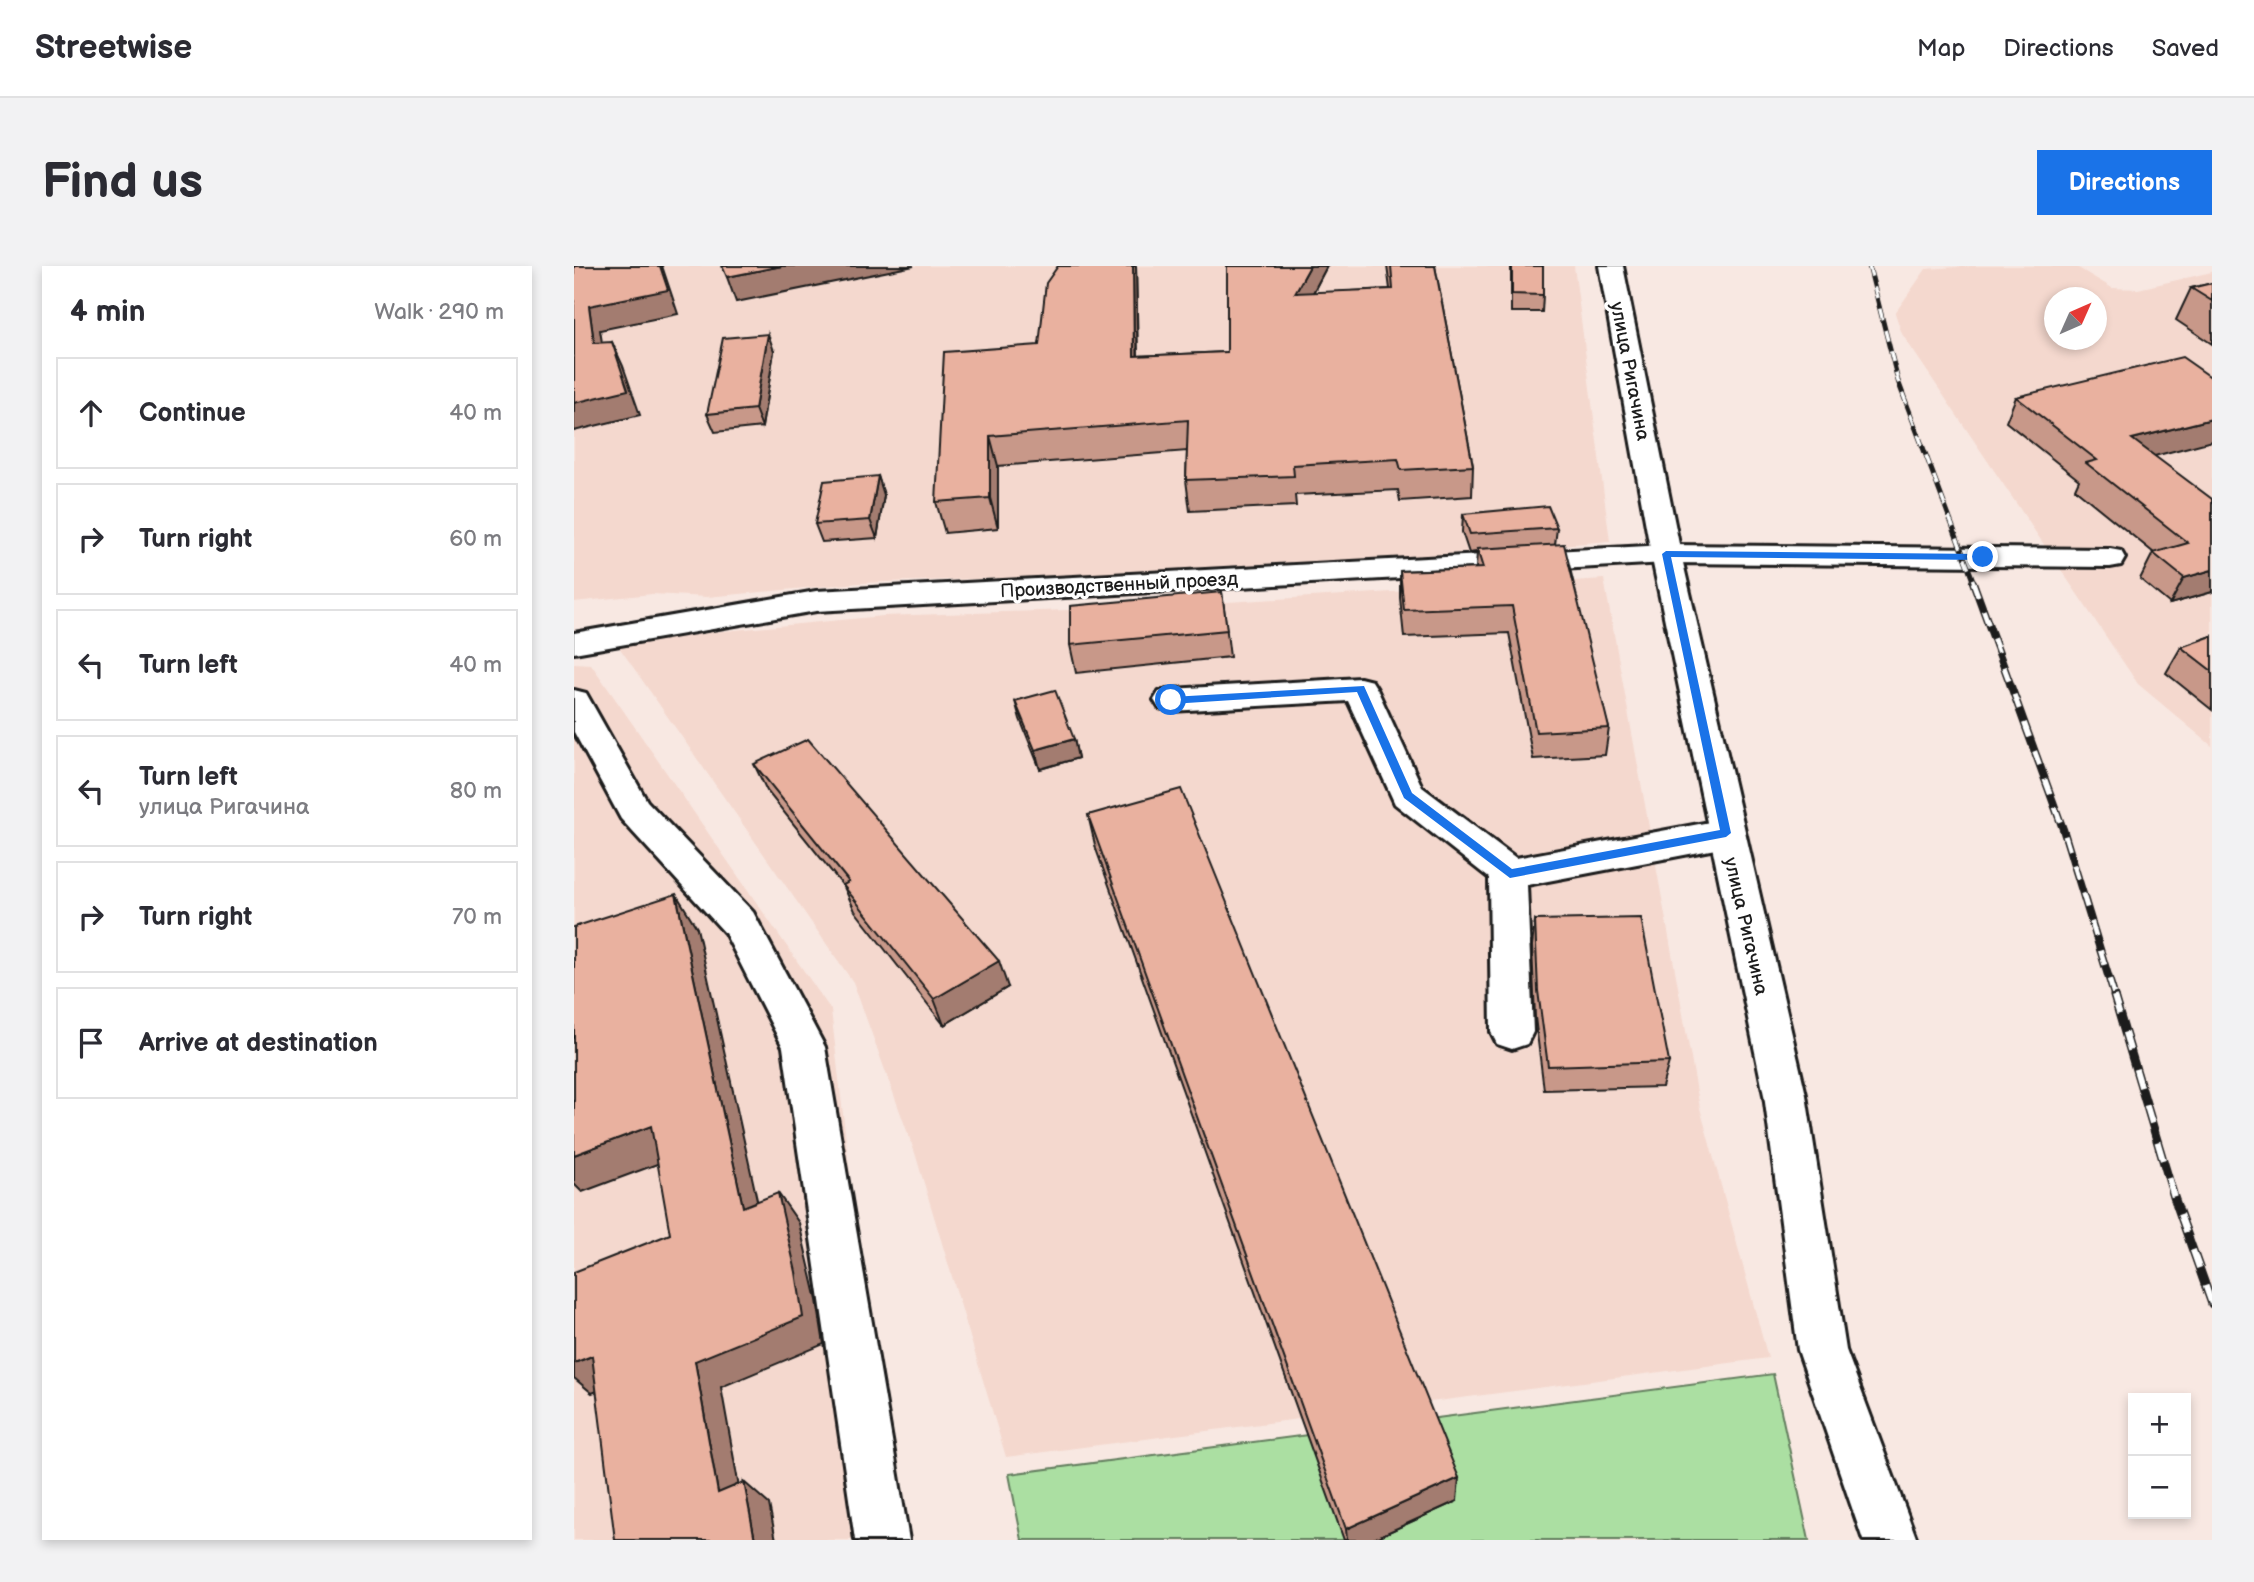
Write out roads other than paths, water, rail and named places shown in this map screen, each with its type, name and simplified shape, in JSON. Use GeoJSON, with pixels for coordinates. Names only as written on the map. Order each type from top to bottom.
{"type":"FeatureCollection","features":[{"type":"Feature","properties":{"kind":"main road","name":"улица Ригачина"},"geometry":{"type":"LineString","coordinates":[[1611,266],[1666,554],[1785,1095],[1822,1350],[1890,1540]]}},
{"type":"Feature","properties":{"kind":"main road","name":"Производственный проезд"},"geometry":{"type":"LineString","coordinates":[[574,643],[816,601],[1666,554],[2110,558]]}},
{"type":"Feature","properties":{"kind":"main road"},"geometry":{"type":"LineString","coordinates":[[1171,700],[1360,688],[1408,795],[1510,874],[1726,833]]}},
{"type":"Feature","properties":{"kind":"main road"},"geometry":{"type":"LineString","coordinates":[[574,701],[634,810],[739,923],[804,1047],[882,1540]]}},
{"type":"Feature","properties":{"kind":"main road"},"geometry":{"type":"LineString","coordinates":[[1510,874],[1512,1032]]}},
{"type":"Feature","properties":{"kind":"railway"},"geometry":{"type":"LineString","coordinates":[[1869,266],[1898,381],[1974,583]]}},
{"type":"Feature","properties":{"kind":"railway"},"geometry":{"type":"LineString","coordinates":[[1973,582],[2063,829],[2115,998]]}},
{"type":"Feature","properties":{"kind":"railway"},"geometry":{"type":"LineString","coordinates":[[2114,996],[2174,1197],[2212,1304]]}}]}
